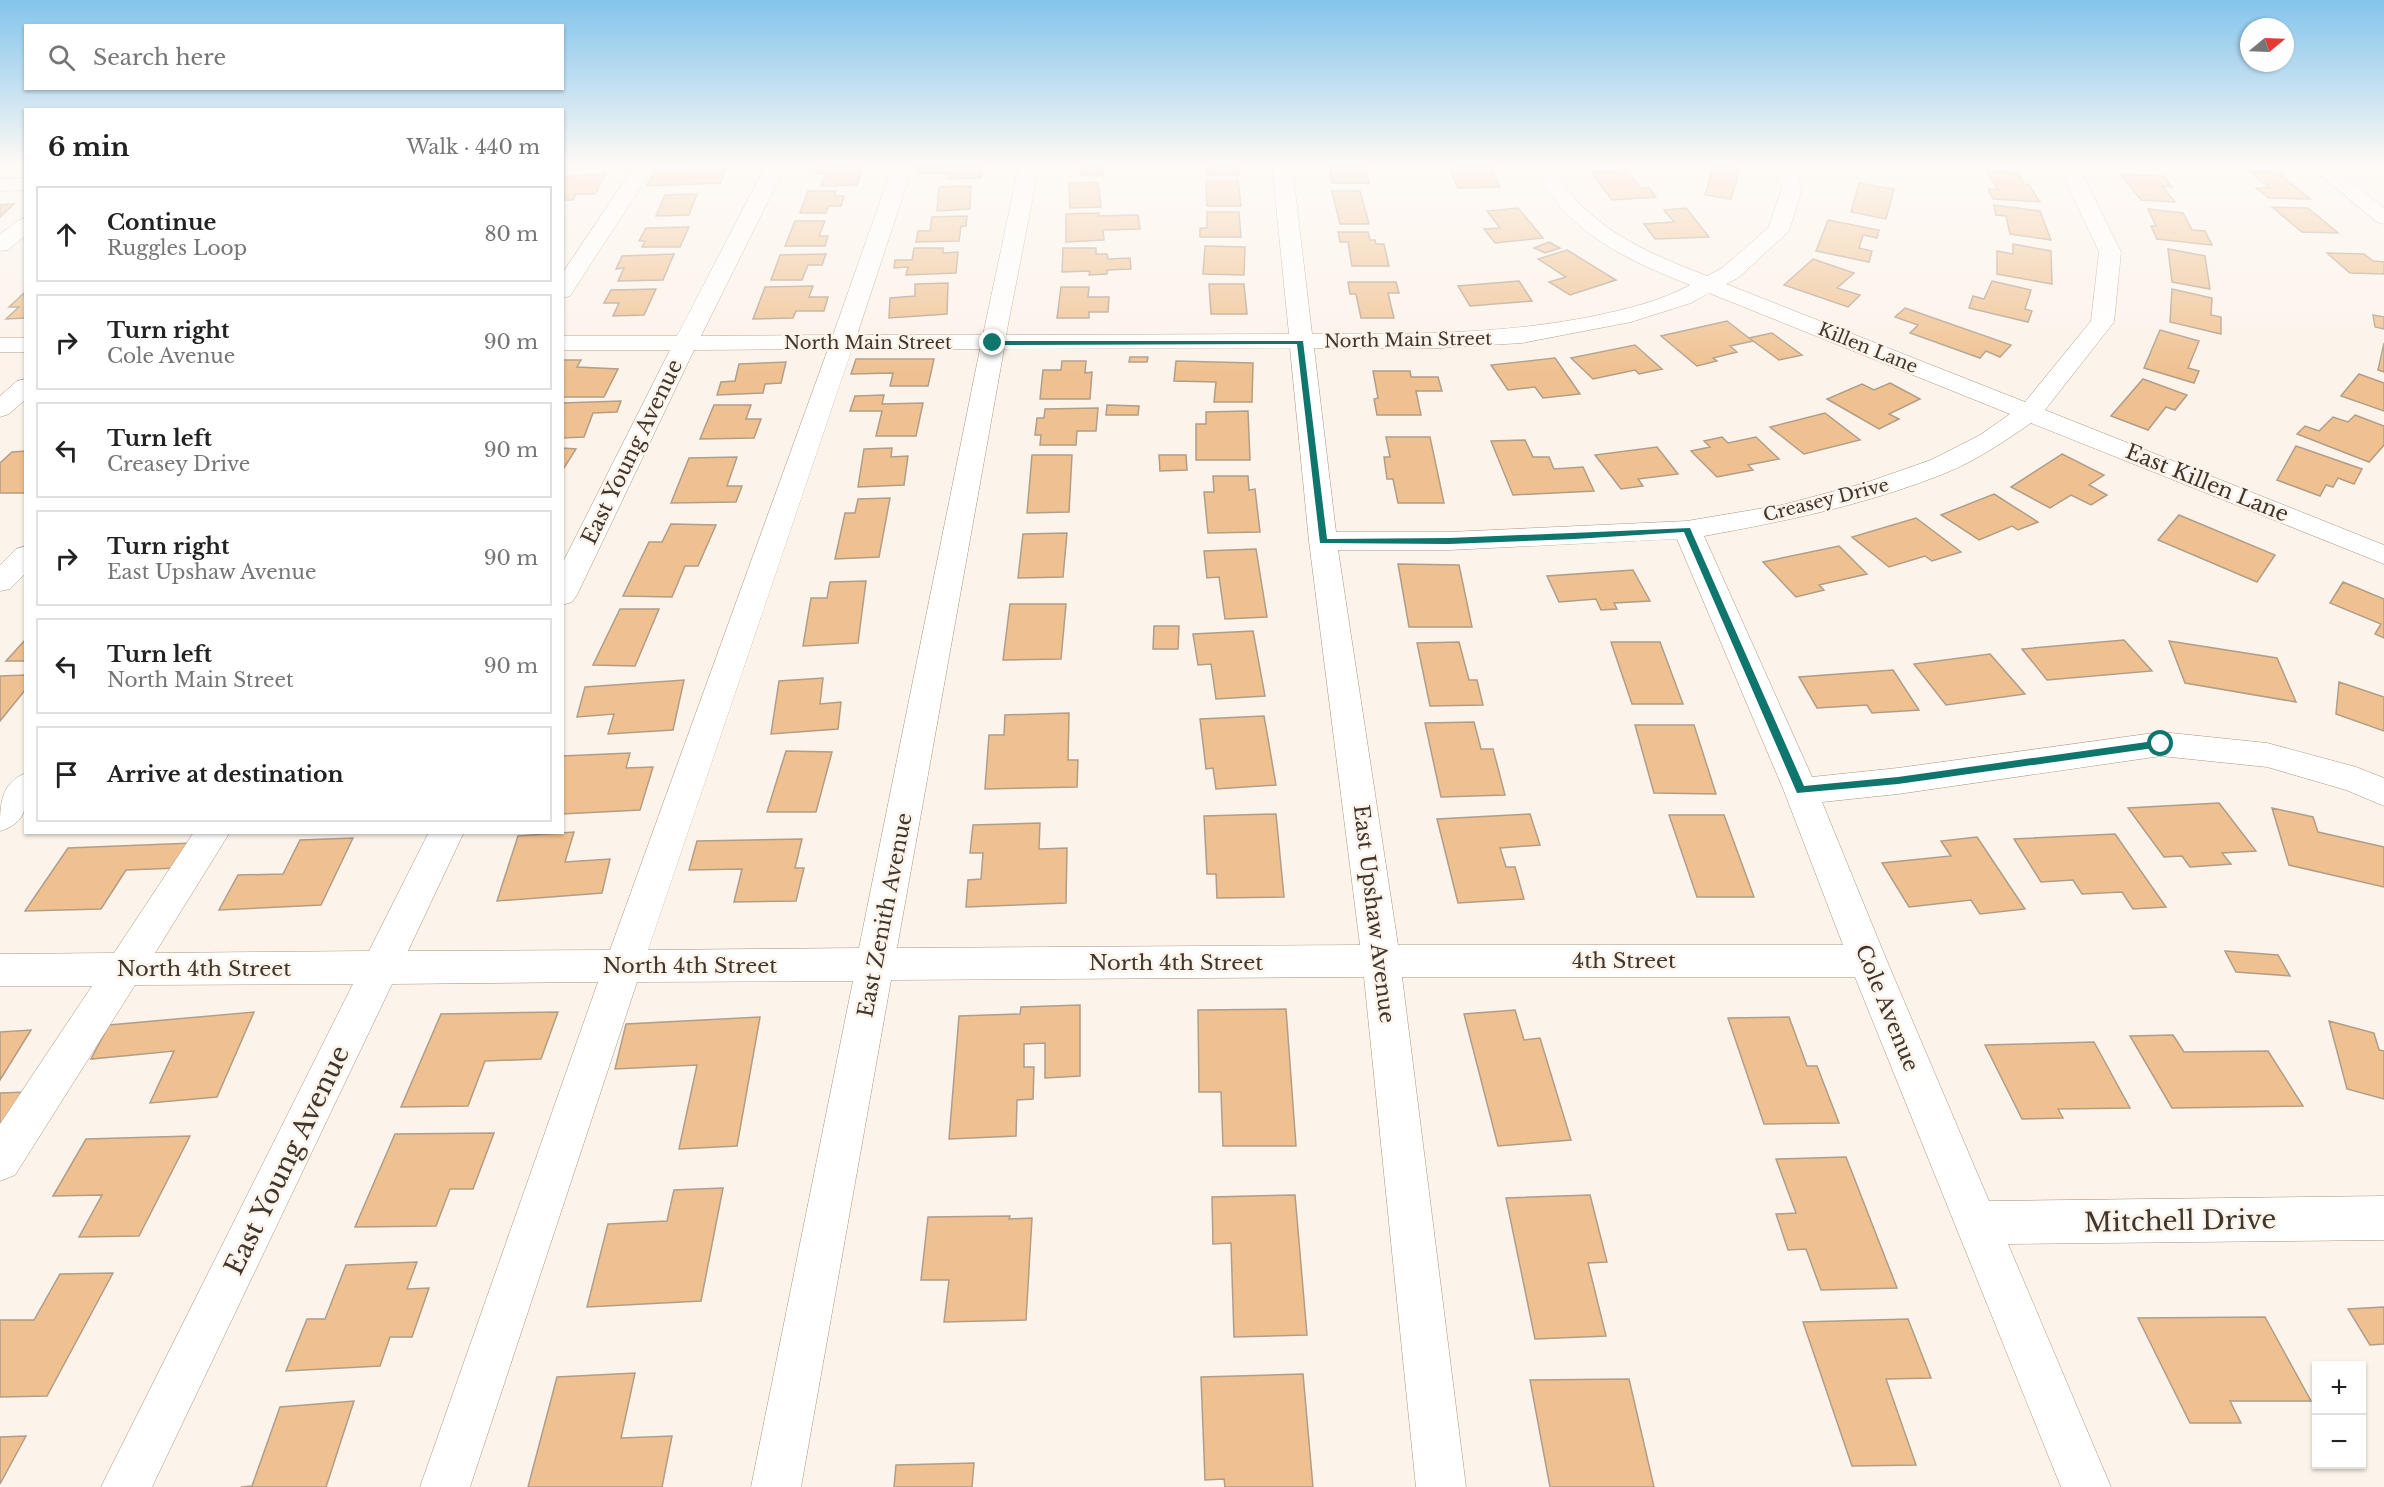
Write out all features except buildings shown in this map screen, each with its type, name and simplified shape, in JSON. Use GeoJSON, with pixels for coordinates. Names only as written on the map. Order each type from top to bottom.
{"type":"FeatureCollection","features":[{"type":"Feature","properties":{"kind":"street"},"geometry":{"type":"LineString","coordinates":[[0,245],[13,234]]}},
{"type":"Feature","properties":{"kind":"street"},"geometry":{"type":"LineString","coordinates":[[564,288],[599,234]]}},
{"type":"Feature","properties":{"kind":"street","name":"East Young Avenue"},"geometry":{"type":"LineString","coordinates":[[564,591],[741,234]]}},
{"type":"Feature","properties":{"kind":"street"},"geometry":{"type":"LineString","coordinates":[[445,1487],[623,967],[796,479],[879,234]]}},
{"type":"Feature","properties":{"kind":"street","name":"East Zenith Avenue"},"geometry":{"type":"LineString","coordinates":[[776,1487],[1015,234]]}},
{"type":"Feature","properties":{"kind":"street","name":"East Upshaw Avenue"},"geometry":{"type":"LineString","coordinates":[[1289,234],[1323,541],[1381,961],[1441,1487]]}},
{"type":"Feature","properties":{"kind":"street","name":"Killen Lane"},"geometry":{"type":"LineString","coordinates":[[1604,234],[1651,262],[1706,285],[2030,412]]}},
{"type":"Feature","properties":{"kind":"street","name":"North Main Street"},"geometry":{"type":"LineString","coordinates":[[564,343],[1301,342],[1474,340],[1522,336],[1623,317],[1683,297],[1730,273],[1774,234]]}},
{"type":"Feature","properties":{"kind":"street","name":"Creasey Drive"},"geometry":{"type":"LineString","coordinates":[[1323,541],[1449,541],[1575,537],[1687,530],[1783,513],[1875,489],[1941,466],[1989,440],[2030,412],[2102,322],[2110,252],[2102,234]]}},
{"type":"Feature","properties":{"kind":"street"},"geometry":{"type":"LineString","coordinates":[[0,345],[24,345]]}},
{"type":"Feature","properties":{"kind":"street"},"geometry":{"type":"LineString","coordinates":[[0,409],[24,388]]}},
{"type":"Feature","properties":{"kind":"street","name":"East Killen Lane"},"geometry":{"type":"LineString","coordinates":[[2030,412],[2384,555]]}},
{"type":"Feature","properties":{"kind":"street","name":"Cole Avenue"},"geometry":{"type":"LineString","coordinates":[[1687,530],[1801,790],[1868,961],[2086,1487]]}},
{"type":"Feature","properties":{"kind":"street"},"geometry":{"type":"LineString","coordinates":[[0,582],[24,557]]}},
{"type":"Feature","properties":{"kind":"street"},"geometry":{"type":"LineString","coordinates":[[1801,790],[1898,781],[2161,744],[2267,755],[2356,780],[2384,793]]}},
{"type":"Feature","properties":{"kind":"street"},"geometry":{"type":"LineString","coordinates":[[0,818],[24,788]]}},
{"type":"Feature","properties":{"kind":"street"},"geometry":{"type":"LineString","coordinates":[[0,1161],[212,834]]}},
{"type":"Feature","properties":{"kind":"street","name":"East Young Avenue"},"geometry":{"type":"LineString","coordinates":[[126,1487],[446,834]]}},
{"type":"Feature","properties":{"kind":"street","name":"North 4th Street"},"geometry":{"type":"LineString","coordinates":[[0,970],[1381,961]]}},
{"type":"Feature","properties":{"kind":"street","name":"4th Street"},"geometry":{"type":"LineString","coordinates":[[1381,961],[1868,961]]}},
{"type":"Feature","properties":{"kind":"street","name":"Mitchell Drive"},"geometry":{"type":"LineString","coordinates":[[1977,1223],[2384,1218]]}},
{"type":"Feature","properties":{"kind":"route"},"geometry":{"type":"LineString","coordinates":[[993,343],[1301,342],[1323,541],[1449,541],[1575,537],[1687,530],[1801,790],[1898,781],[2161,744]]}}]}
